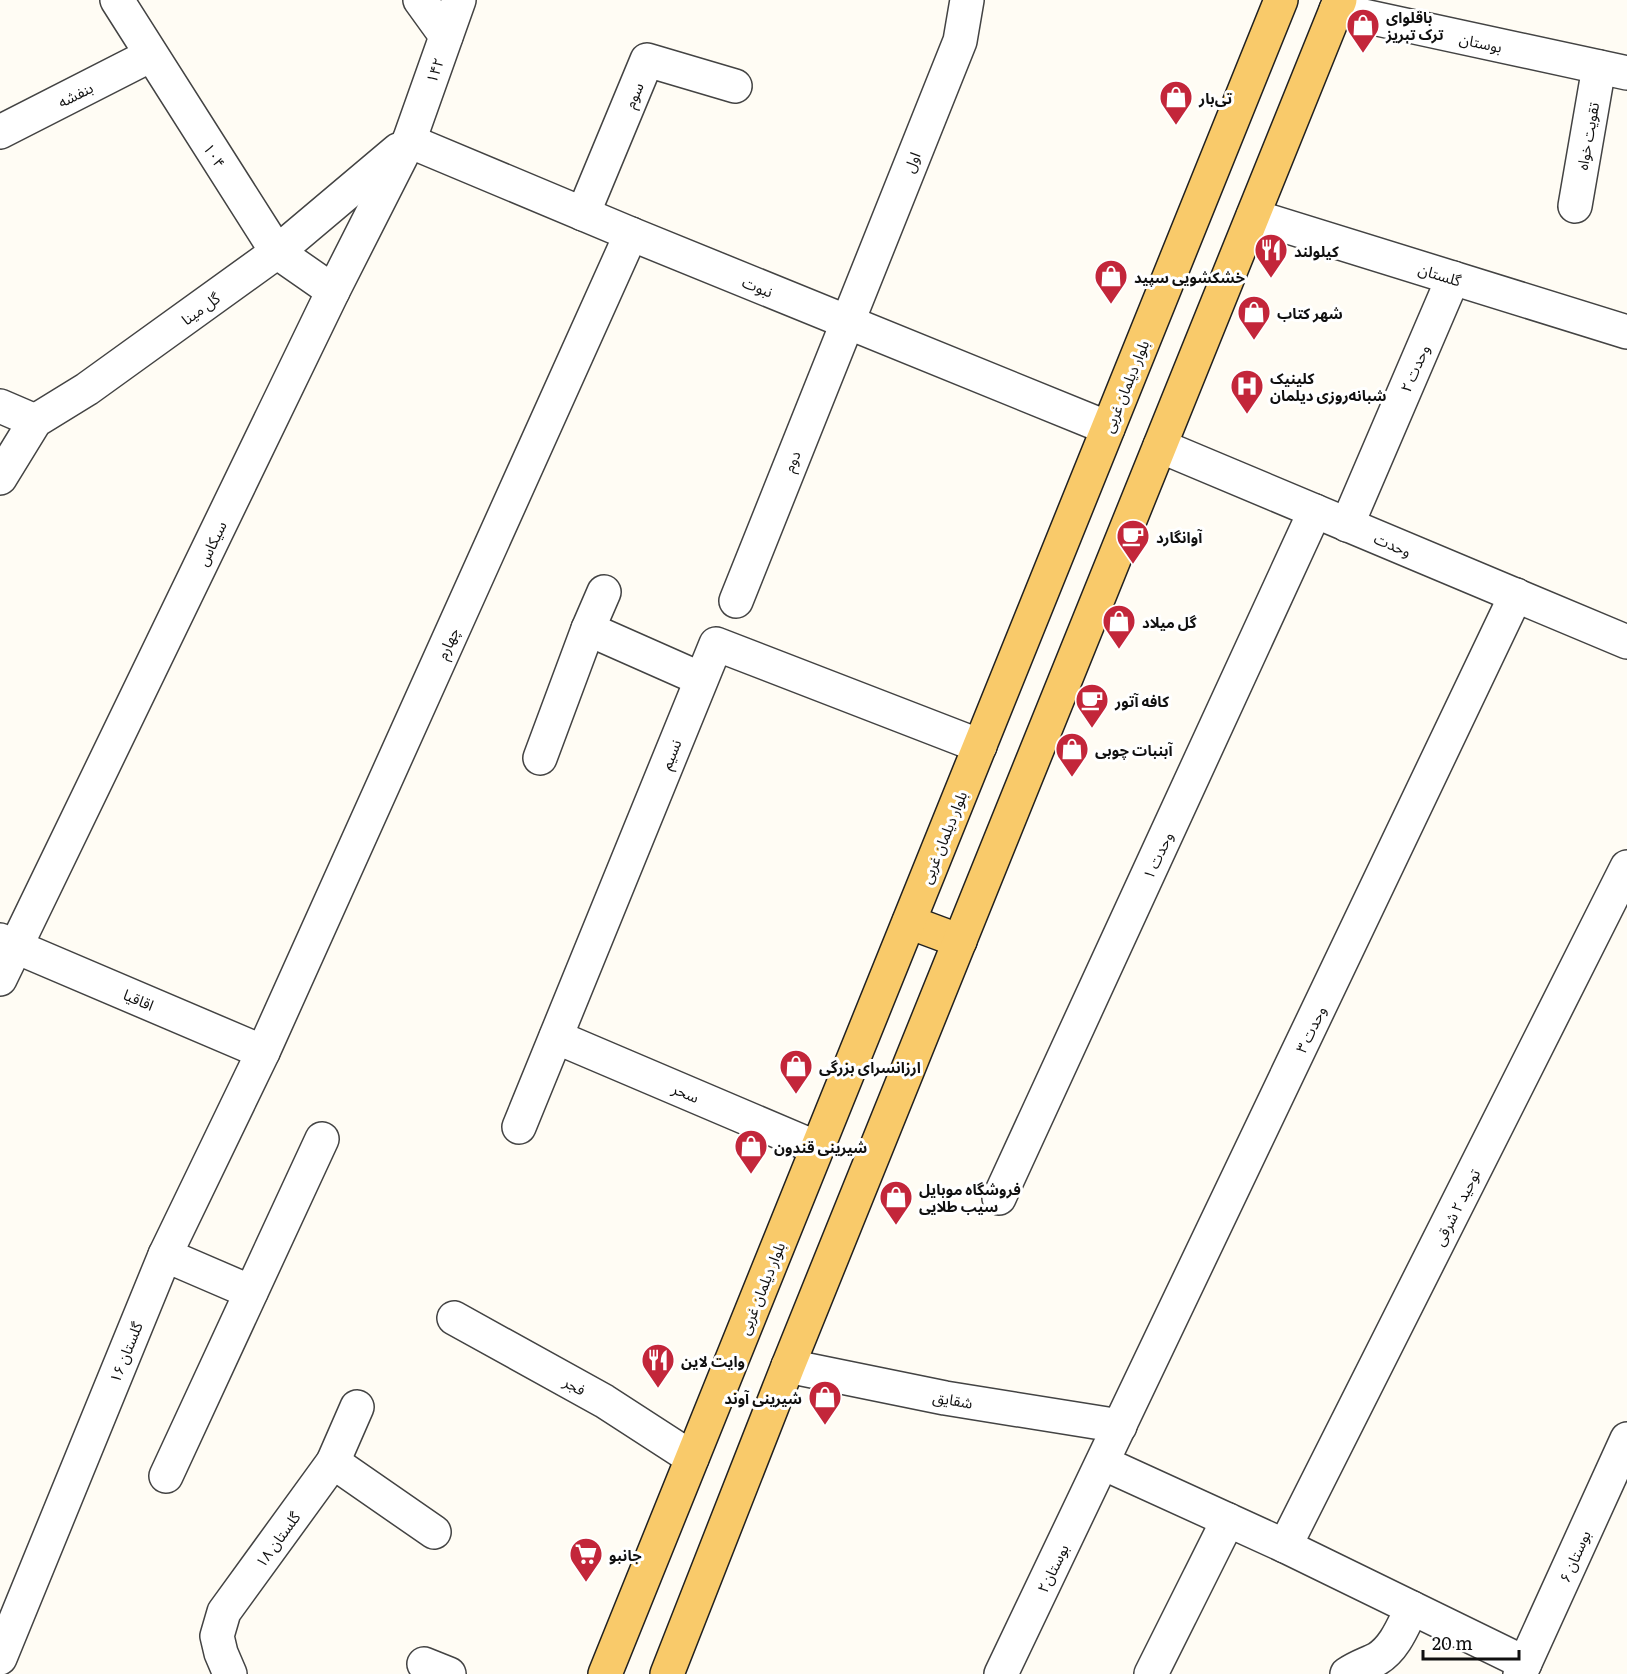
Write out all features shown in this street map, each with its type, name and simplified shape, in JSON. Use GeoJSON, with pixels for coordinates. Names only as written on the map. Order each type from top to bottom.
{"type":"FeatureCollection","features":[{"type":"Feature","properties":{"kind":"main road","name":"بلوار دیلمان غربی"},"geometry":{"type":"LineString","coordinates":[[605,1674],[1281,0]]}},
{"type":"Feature","properties":{"kind":"main road"},"geometry":{"type":"LineString","coordinates":[[667,1674],[788,1366],[1338,5]]}},
{"type":"Feature","properties":{"kind":"main road"},"geometry":{"type":"LineString","coordinates":[[909,922],[960,941]]}},
{"type":"Feature","properties":{"kind":"street","name":"۱۰۴"},"geometry":{"type":"LineString","coordinates":[[117,0],[277,252],[333,291]]}},
{"type":"Feature","properties":{"kind":"street"},"geometry":{"type":"LineString","coordinates":[[420,0],[446,36]]}},
{"type":"Feature","properties":{"kind":"street","name":"۱۴۲"},"geometry":{"type":"LineString","coordinates":[[409,141],[459,0]]}},
{"type":"Feature","properties":{"kind":"street","name":"اول"},"geometry":{"type":"LineString","coordinates":[[846,321],[960,40],[967,0]]}},
{"type":"Feature","properties":{"kind":"street","name":"بوستان"},"geometry":{"type":"LineString","coordinates":[[1338,5],[1613,70]]}},
{"type":"Feature","properties":{"kind":"street","name":"بنفشه"},"geometry":{"type":"LineString","coordinates":[[0,132],[151,55]]}},
{"type":"Feature","properties":{"kind":"street","name":"سوم"},"geometry":{"type":"LineString","coordinates":[[583,214],[647,60],[735,86]]}},
{"type":"Feature","properties":{"kind":"street","name":"تقویت خواه"},"geometry":{"type":"LineString","coordinates":[[1575,206],[1613,70]]}},
{"type":"Feature","properties":{"kind":"street","name":"نبوت"},"geometry":{"type":"LineString","coordinates":[[409,141],[1108,428]]}},
{"type":"Feature","properties":{"kind":"street","name":"گل مینا"},"geometry":{"type":"LineString","coordinates":[[0,478],[35,421],[87,390],[277,252],[409,141]]}},
{"type":"Feature","properties":{"kind":"street","name":"سیکاس"},"geometry":{"type":"LineString","coordinates":[[0,980],[8,943],[409,141]]}},
{"type":"Feature","properties":{"kind":"street","name":"گلستان"},"geometry":{"type":"LineString","coordinates":[[1253,216],[1627,332]]}},
{"type":"Feature","properties":{"kind":"street","name":"چهارم"},"geometry":{"type":"LineString","coordinates":[[263,1052],[631,234]]}},
{"type":"Feature","properties":{"kind":"street","name":"وحدت ۲"},"geometry":{"type":"LineString","coordinates":[[1347,525],[1453,278]]}},
{"type":"Feature","properties":{"kind":"street","name":"دوم"},"geometry":{"type":"LineString","coordinates":[[736,601],[846,321]]}},
{"type":"Feature","properties":{"kind":"street"},"geometry":{"type":"LineString","coordinates":[[0,406],[35,421]]}},
{"type":"Feature","properties":{"kind":"street","name":"وحدت"},"geometry":{"type":"LineString","coordinates":[[1160,446],[1627,642]]}},
{"type":"Feature","properties":{"kind":"street","name":"وحدت ۱"},"geometry":{"type":"LineString","coordinates":[[999,1198],[1315,511]]}},
{"type":"Feature","properties":{"kind":"street"},"geometry":{"type":"LineString","coordinates":[[540,758],[604,592]]}},
{"type":"Feature","properties":{"kind":"street","name":"وحدت ۳"},"geometry":{"type":"LineString","coordinates":[[1103,1463],[1516,595]]}},
{"type":"Feature","properties":{"kind":"street"},"geometry":{"type":"LineString","coordinates":[[588,629],[701,679]]}},
{"type":"Feature","properties":{"kind":"street","name":"نسیم"},"geometry":{"type":"LineString","coordinates":[[519,1127],[716,644],[980,746]]}},
{"type":"Feature","properties":{"kind":"street","name":"توحید ۲ شرقی"},"geometry":{"type":"LineString","coordinates":[[1285,1546],[1627,867]]}},
{"type":"Feature","properties":{"kind":"street","name":"اقاقیا"},"geometry":{"type":"LineString","coordinates":[[8,943],[263,1052]]}},
{"type":"Feature","properties":{"kind":"street","name":"سحر"},"geometry":{"type":"LineString","coordinates":[[556,1036],[817,1148]]}},
{"type":"Feature","properties":{"kind":"street","name":"گلستان ۱۶"},"geometry":{"type":"LineString","coordinates":[[0,1658],[165,1256],[263,1052]]}},
{"type":"Feature","properties":{"kind":"street"},"geometry":{"type":"LineString","coordinates":[[166,1476],[322,1139]]}},
{"type":"Feature","properties":{"kind":"street"},"geometry":{"type":"LineString","coordinates":[[165,1256],[251,1292]]}},
{"type":"Feature","properties":{"kind":"street","name":"فجر"},"geometry":{"type":"LineString","coordinates":[[454,1318],[604,1401],[692,1458]]}},
{"type":"Feature","properties":{"kind":"street","name":"شقایق"},"geometry":{"type":"LineString","coordinates":[[788,1366],[945,1398],[1120,1426]]}},
{"type":"Feature","properties":{"kind":"street","name":"گلستان ۱۸"},"geometry":{"type":"LineString","coordinates":[[230,1674],[217,1636],[224,1612],[333,1462],[357,1407]]}},
{"type":"Feature","properties":{"kind":"street","name":"بوستان ۶"},"geometry":{"type":"LineString","coordinates":[[1523,1668],[1627,1439]]}},
{"type":"Feature","properties":{"kind":"street"},"geometry":{"type":"LineString","coordinates":[[333,1462],[434,1532]]}},
{"type":"Feature","properties":{"kind":"street"},"geometry":{"type":"LineString","coordinates":[[1103,1463],[1285,1546],[1412,1608],[1523,1668]]}},
{"type":"Feature","properties":{"kind":"street","name":"بوستان۲"},"geometry":{"type":"LineString","coordinates":[[1001,1674],[1103,1463]]}},
{"type":"Feature","properties":{"kind":"street"},"geometry":{"type":"LineString","coordinates":[[1152,1674],[1228,1520]]}},
{"type":"Feature","properties":{"kind":"street"},"geometry":{"type":"LineString","coordinates":[[1347,1674],[1378,1658],[1390,1648],[1412,1608]]}},
{"type":"Feature","properties":{"kind":"place","name":"باقلوای ترک تبریز"},"geometry":{"type":"Point","coordinates":[1363,54]}},
{"type":"Feature","properties":{"kind":"place","name":"تی‌بار"},"geometry":{"type":"Point","coordinates":[1176,126]}},
{"type":"Feature","properties":{"kind":"place","name":"کیلولند"},"geometry":{"type":"Point","coordinates":[1271,279]}},
{"type":"Feature","properties":{"kind":"place","name":"خشکشویی سپید"},"geometry":{"type":"Point","coordinates":[1111,305]}},
{"type":"Feature","properties":{"kind":"place","name":"شهر کتاب"},"geometry":{"type":"Point","coordinates":[1254,341]}},
{"type":"Feature","properties":{"kind":"place","name":"کلینیک شبانه‌روزی دیلمان"},"geometry":{"type":"Point","coordinates":[1247,415]}},
{"type":"Feature","properties":{"kind":"place","name":"آوانگارد"},"geometry":{"type":"Point","coordinates":[1133,565]}},
{"type":"Feature","properties":{"kind":"place","name":"گل میلاد"},"geometry":{"type":"Point","coordinates":[1119,650]}},
{"type":"Feature","properties":{"kind":"place","name":"کافه آتور"},"geometry":{"type":"Point","coordinates":[1092,729]}},
{"type":"Feature","properties":{"kind":"place","name":"آبنبات چوبی"},"geometry":{"type":"Point","coordinates":[1072,778]}},
{"type":"Feature","properties":{"kind":"place","name":"ارزانسرای بزرگی"},"geometry":{"type":"Point","coordinates":[796,1095]}},
{"type":"Feature","properties":{"kind":"place","name":"شیرینی قندون"},"geometry":{"type":"Point","coordinates":[751,1175]}},
{"type":"Feature","properties":{"kind":"place","name":"فروشگاه موبایل سیب طلایی"},"geometry":{"type":"Point","coordinates":[896,1226]}},
{"type":"Feature","properties":{"kind":"place","name":"وایت لاین"},"geometry":{"type":"Point","coordinates":[658,1389]}},
{"type":"Feature","properties":{"kind":"place","name":"شیرینی آوند"},"geometry":{"type":"Point","coordinates":[825,1426]}},
{"type":"Feature","properties":{"kind":"place","name":"جانبو"},"geometry":{"type":"Point","coordinates":[586,1583]}}]}
